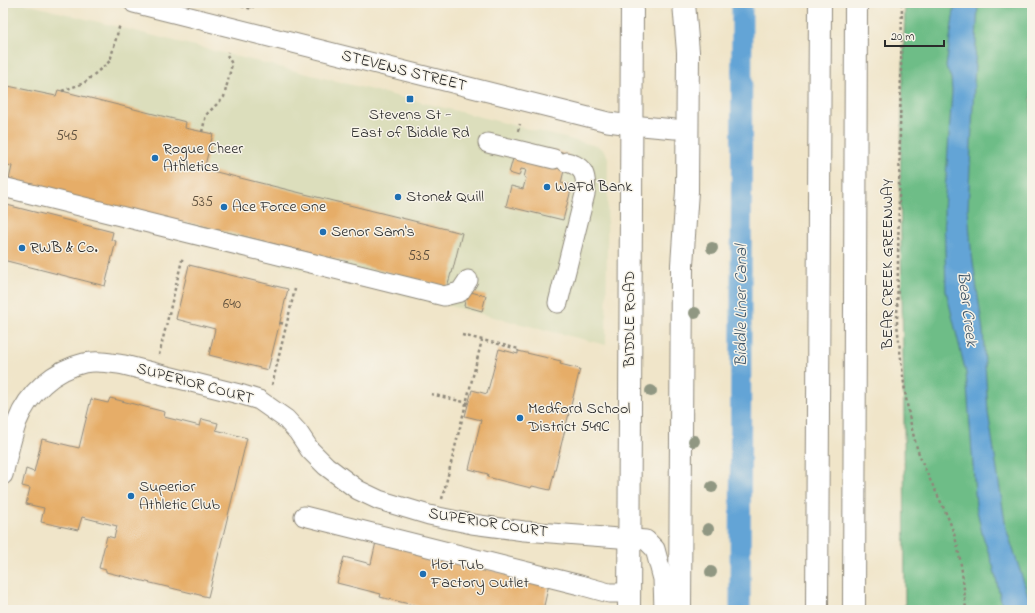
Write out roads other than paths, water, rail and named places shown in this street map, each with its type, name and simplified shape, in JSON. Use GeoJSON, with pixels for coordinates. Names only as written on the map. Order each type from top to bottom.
{"type":"FeatureCollection","features":[{"type":"Feature","properties":{"kind":"main road","name":"BIDDLE ROAD"},"geometry":{"type":"LineString","coordinates":[[629,602],[632,3]]}},
{"type":"Feature","properties":{"kind":"main road"},"geometry":{"type":"LineString","coordinates":[[682,265],[675,199],[675,128],[676,54],[683,3]]}},
{"type":"Feature","properties":{"kind":"main road"},"geometry":{"type":"LineString","coordinates":[[680,610],[682,265],[687,191],[688,52],[683,3]]}},
{"type":"Feature","properties":{"kind":"main road"},"geometry":{"type":"LineString","coordinates":[[817,610],[820,3]]}},
{"type":"Feature","properties":{"kind":"main road"},"geometry":{"type":"LineString","coordinates":[[854,610],[856,3]]}},
{"type":"Feature","properties":{"kind":"street","name":"STEVENS STREET"},"geometry":{"type":"LineString","coordinates":[[134,3],[173,8],[600,120],[631,125],[675,128]]}},
{"type":"Feature","properties":{"kind":"street"},"geometry":{"type":"LineString","coordinates":[[488,143],[573,164],[580,168],[585,176],[586,184],[584,194],[558,303]]}},
{"type":"Feature","properties":{"kind":"street"},"geometry":{"type":"LineString","coordinates":[[3,187],[444,296],[460,292],[468,280]]}},
{"type":"Feature","properties":{"kind":"street","name":"SUPERIOR COURT"},"geometry":{"type":"LineString","coordinates":[[3,475],[17,421],[24,407],[34,393],[44,384],[68,369],[85,363],[104,362],[124,365],[259,400],[274,409],[286,419],[298,432],[310,450],[326,466],[358,490],[379,500],[422,513],[472,524],[524,532],[646,540],[655,549],[663,579],[664,610]]}},
{"type":"Feature","properties":{"kind":"street"},"geometry":{"type":"LineString","coordinates":[[304,516],[580,585],[609,593],[629,602]]}},
{"type":"Feature","properties":{"kind":"water","name":"Bear Creek"},"geometry":{"type":"Polygon","coordinates":[[[955,3],[978,3],[968,209],[971,248],[983,331],[988,412],[1006,528],[1032,610],[1003,610],[994,569],[982,533],[976,506],[966,373],[946,291],[944,208],[952,91],[951,78],[946,67],[955,3]]]}},
{"type":"Feature","properties":{"kind":"waterway","name":"Biddle Liner Canal"},"geometry":{"type":"LineString","coordinates":[[740,610],[742,3]]}},
{"type":"Feature","properties":{"kind":"place","name":"Stevens St - East of Biddle Rd"},"geometry":{"type":"Point","coordinates":[410,99]}},
{"type":"Feature","properties":{"kind":"place","name":"Rogue Cheer Athletics"},"geometry":{"type":"Point","coordinates":[155,158]}},
{"type":"Feature","properties":{"kind":"place","name":"WaFd Bank"},"geometry":{"type":"Point","coordinates":[547,187]}},
{"type":"Feature","properties":{"kind":"place","name":"Stone& Quill"},"geometry":{"type":"Point","coordinates":[398,197]}},
{"type":"Feature","properties":{"kind":"place","name":"Ace Force One"},"geometry":{"type":"Point","coordinates":[224,207]}},
{"type":"Feature","properties":{"kind":"place","name":"Senor Sam's"},"geometry":{"type":"Point","coordinates":[323,232]}},
{"type":"Feature","properties":{"kind":"place","name":"RWB & Co."},"geometry":{"type":"Point","coordinates":[22,248]}},
{"type":"Feature","properties":{"kind":"place","name":"Medford School District 549C"},"geometry":{"type":"Point","coordinates":[520,418]}},
{"type":"Feature","properties":{"kind":"place","name":"Superior Athletic Club"},"geometry":{"type":"Point","coordinates":[131,496]}},
{"type":"Feature","properties":{"kind":"place","name":"Hot Tub Factory Outlet"},"geometry":{"type":"Point","coordinates":[423,574]}}]}
